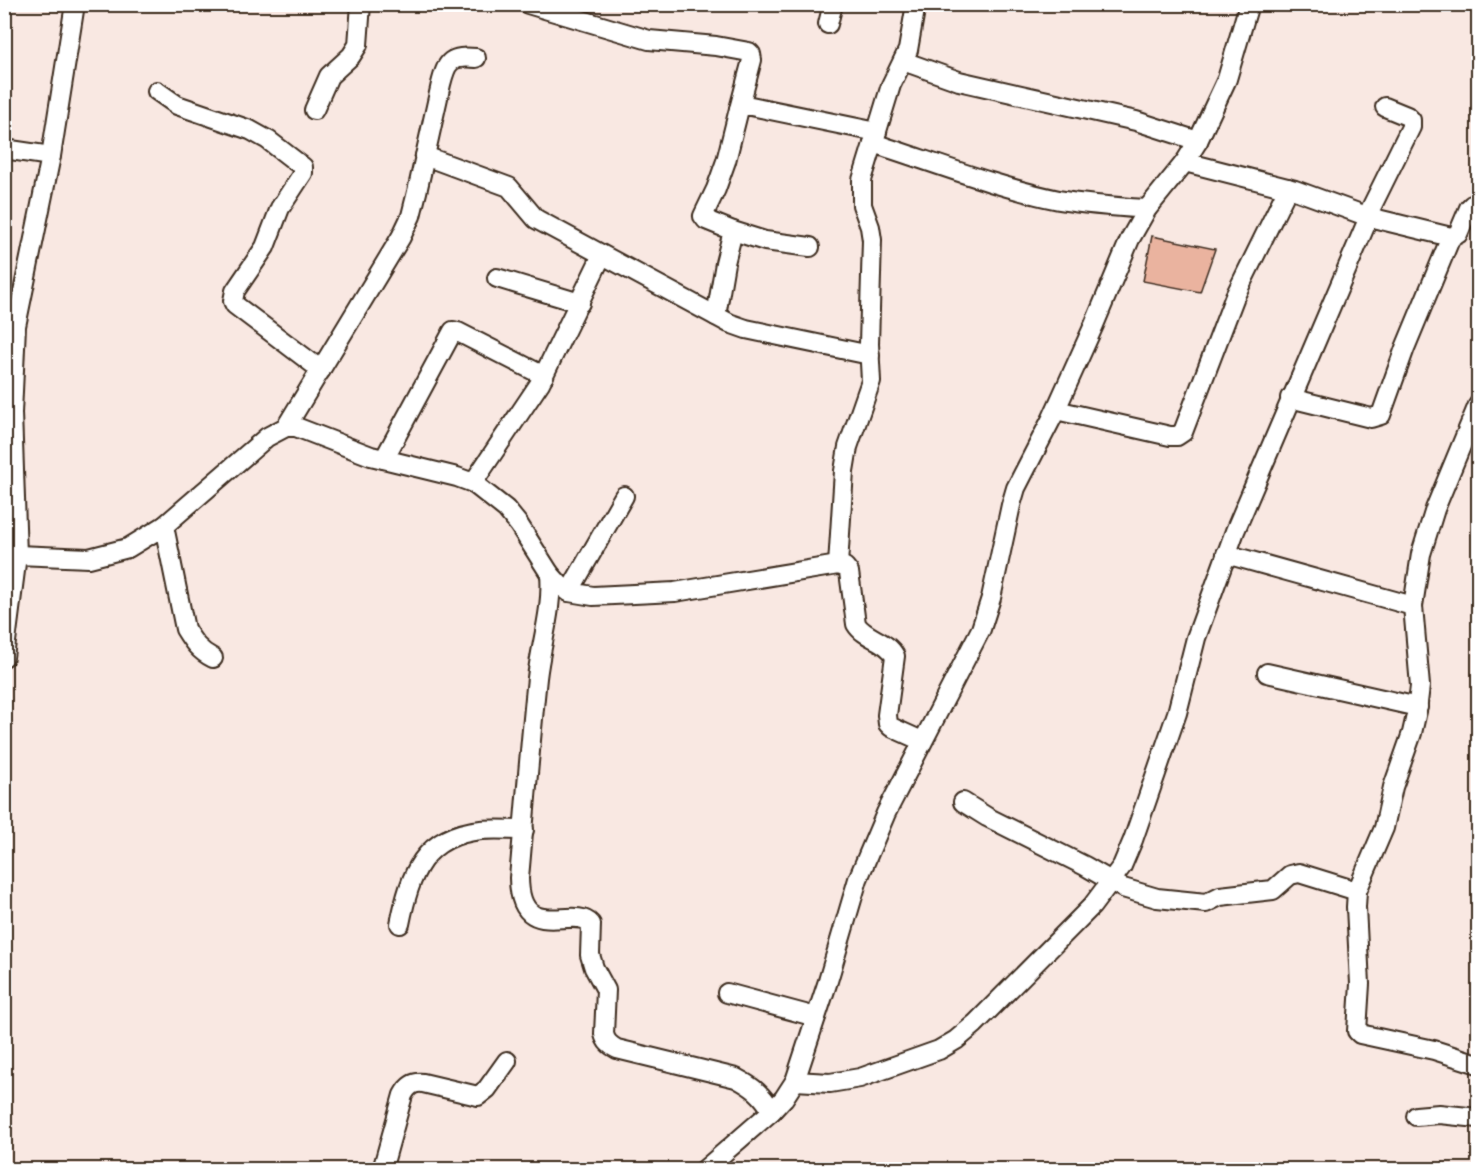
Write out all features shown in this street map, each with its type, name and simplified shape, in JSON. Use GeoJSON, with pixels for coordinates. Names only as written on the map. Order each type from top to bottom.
{"type":"FeatureCollection","features":[{"type":"Feature","properties":{"kind":"street"},"geometry":{"type":"LineString","coordinates":[[4,657],[17,555],[10,325],[51,156],[75,4]]}},
{"type":"Feature","properties":{"kind":"street"},"geometry":{"type":"LineString","coordinates":[[314,110],[329,76],[351,57],[358,45],[361,4]]}},
{"type":"Feature","properties":{"kind":"street"},"geometry":{"type":"LineString","coordinates":[[528,4],[649,40],[716,46],[749,52],[752,60],[726,160],[703,216],[706,220],[758,239],[810,247]]}},
{"type":"Feature","properties":{"kind":"street"},"geometry":{"type":"LineString","coordinates":[[828,24],[834,4]]}},
{"type":"Feature","properties":{"kind":"street"},"geometry":{"type":"LineString","coordinates":[[838,565],[844,471],[848,447],[871,381],[872,240],[862,205],[862,180],[891,85],[903,61],[912,33],[916,4]]}},
{"type":"Feature","properties":{"kind":"street"},"geometry":{"type":"LineString","coordinates":[[704,1170],[772,1111],[784,1098],[795,1080],[858,879],[886,813],[981,629],[991,598],[1014,496],[1056,410],[1130,239],[1147,209],[1185,162],[1198,141],[1227,79],[1249,4]]}},
{"type":"Feature","properties":{"kind":"street"},"geometry":{"type":"LineString","coordinates":[[286,427],[401,237],[411,216],[447,65],[460,57],[476,58]]}},
{"type":"Feature","properties":{"kind":"street"},"geometry":{"type":"LineString","coordinates":[[903,61],[959,81],[1136,121],[1198,141]]}},
{"type":"Feature","properties":{"kind":"street"},"geometry":{"type":"LineString","coordinates":[[157,91],[177,105],[250,130],[268,140],[303,167],[303,173],[280,208],[265,247],[235,291],[233,301],[235,305],[321,370]]}},
{"type":"Feature","properties":{"kind":"street"},"geometry":{"type":"LineString","coordinates":[[739,109],[742,106],[751,106],[875,138],[989,181],[1060,200],[1147,209]]}},
{"type":"Feature","properties":{"kind":"street"},"geometry":{"type":"LineString","coordinates":[[795,1080],[830,1083],[860,1078],[939,1050],[956,1040],[975,1024],[1092,906],[1122,866],[1177,713],[1196,638],[1226,554],[1368,216],[1411,127],[1411,120],[1407,116],[1385,107]]}},
{"type":"Feature","properties":{"kind":"street"},"geometry":{"type":"LineString","coordinates":[[4,149],[51,156]]}},
{"type":"Feature","properties":{"kind":"street"},"geometry":{"type":"LineString","coordinates":[[425,156],[509,187],[536,219],[716,316],[747,329],[870,355]]}},
{"type":"Feature","properties":{"kind":"street"},"geometry":{"type":"LineString","coordinates":[[1185,162],[1288,188],[1368,216],[1451,237],[1458,234],[1469,208],[1479,204]]}},
{"type":"Feature","properties":{"kind":"street"},"geometry":{"type":"LineString","coordinates":[[1056,410],[1170,436],[1177,436],[1182,432],[1234,296],[1288,188]]}},
{"type":"Feature","properties":{"kind":"street"},"geometry":{"type":"LineString","coordinates":[[716,316],[733,231]]}},
{"type":"Feature","properties":{"kind":"street"},"geometry":{"type":"LineString","coordinates":[[1290,399],[1371,418],[1381,415],[1405,348],[1451,237]]}},
{"type":"Feature","properties":{"kind":"street"},"geometry":{"type":"LineString","coordinates":[[473,483],[523,411],[544,376],[602,255]]}},
{"type":"Feature","properties":{"kind":"street"},"geometry":{"type":"LineString","coordinates":[[497,278],[579,303]]}},
{"type":"Feature","properties":{"kind":"street"},"geometry":{"type":"LineString","coordinates":[[384,459],[453,331],[544,376]]}},
{"type":"Feature","properties":{"kind":"street"},"geometry":{"type":"LineString","coordinates":[[1479,405],[1435,509],[1421,554],[1413,606],[1419,686],[1418,707],[1412,733],[1393,787],[1384,828],[1357,891],[1356,907],[1360,984],[1357,1031],[1360,1034],[1434,1050],[1479,1064]]}},
{"type":"Feature","properties":{"kind":"street"},"geometry":{"type":"LineString","coordinates":[[17,555],[89,558],[128,548],[164,525],[259,442],[276,431],[286,427],[296,427],[384,459],[473,483],[506,509],[550,574],[569,592],[593,596],[675,592],[838,565],[845,567],[849,572],[856,624],[860,631],[892,650],[895,656],[887,715],[888,724],[922,741]]}},
{"type":"Feature","properties":{"kind":"street"},"geometry":{"type":"LineString","coordinates":[[569,592],[624,496]]}},
{"type":"Feature","properties":{"kind":"street"},"geometry":{"type":"LineString","coordinates":[[164,525],[185,629],[201,652],[213,658]]}},
{"type":"Feature","properties":{"kind":"street"},"geometry":{"type":"LineString","coordinates":[[1226,554],[1413,606]]}},
{"type":"Feature","properties":{"kind":"street"},"geometry":{"type":"LineString","coordinates":[[550,574],[552,593],[537,678],[520,896],[525,907],[535,915],[550,919],[582,918],[591,924],[590,956],[606,990],[604,1034],[605,1040],[610,1045],[618,1049],[736,1078],[763,1095],[772,1111]]}},
{"type":"Feature","properties":{"kind":"street"},"geometry":{"type":"LineString","coordinates":[[1267,673],[1418,707]]}},
{"type":"Feature","properties":{"kind":"street"},"geometry":{"type":"LineString","coordinates":[[963,802],[1123,888],[1157,898],[1201,903],[1220,896],[1273,891],[1290,875],[1299,873],[1357,891]]}},
{"type":"Feature","properties":{"kind":"street"},"geometry":{"type":"LineString","coordinates":[[400,924],[411,880],[418,867],[431,851],[446,839],[464,832],[524,830]]}},
{"type":"Feature","properties":{"kind":"street"},"geometry":{"type":"LineString","coordinates":[[728,993],[816,1017]]}},
{"type":"Feature","properties":{"kind":"street"},"geometry":{"type":"LineString","coordinates":[[382,1170],[403,1095],[410,1085],[423,1083],[478,1096],[487,1089],[507,1061]]}},
{"type":"Feature","properties":{"kind":"street"},"geometry":{"type":"LineString","coordinates":[[1416,1116],[1439,1114],[1479,1118]]}},
{"type":"Feature","properties":{"kind":"building"},"geometry":{"type":"Polygon","coordinates":[[[1152,236],[1215,249],[1200,292],[1143,281],[1152,236]]]}}]}
